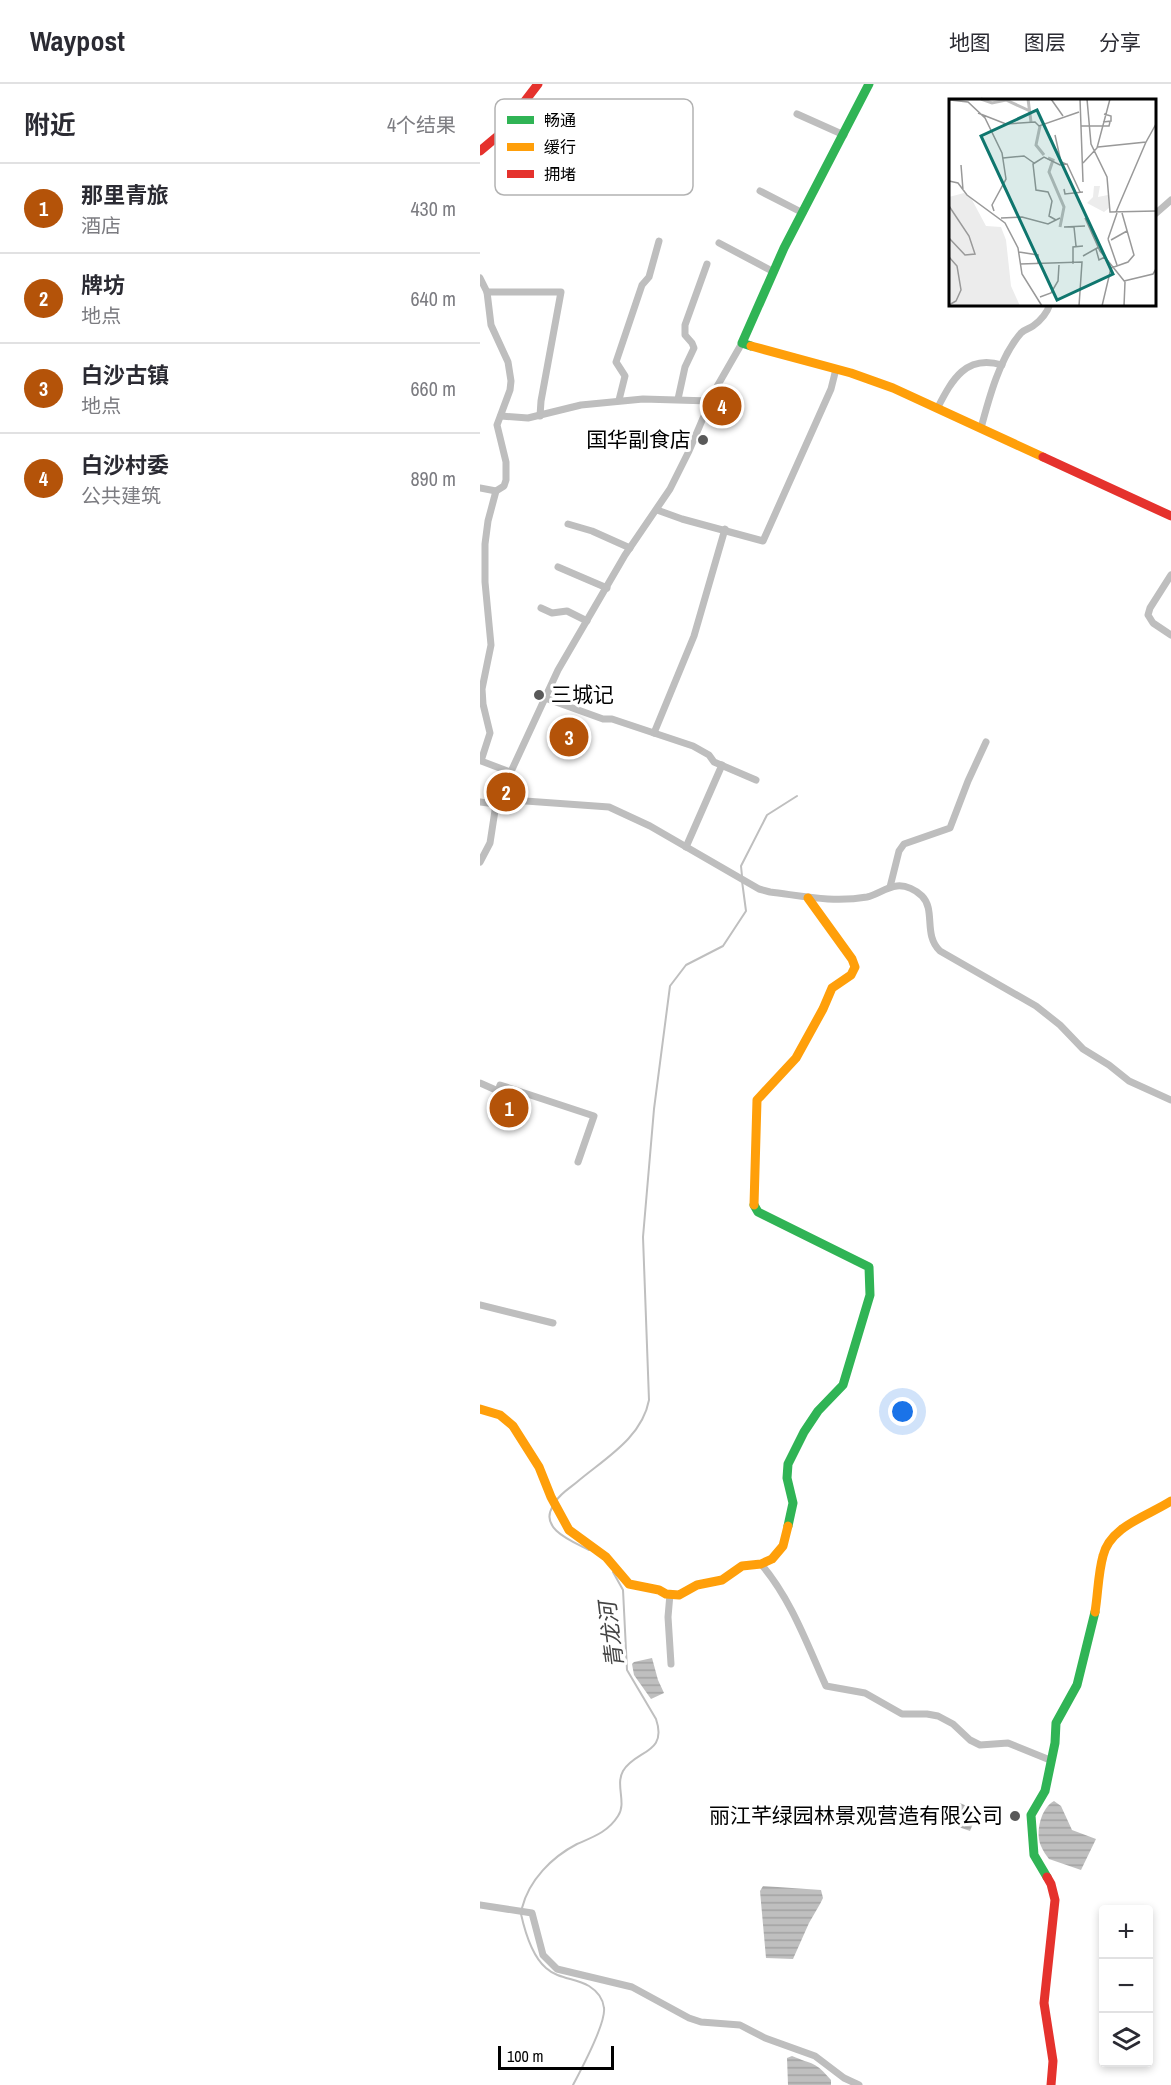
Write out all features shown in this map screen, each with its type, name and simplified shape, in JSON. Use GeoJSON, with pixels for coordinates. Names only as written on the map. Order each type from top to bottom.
{"type":"FeatureCollection","features":[{"type":"Feature","properties":{"kind":"street"},"geometry":{"type":"LineString","coordinates":[[527,99],[538,84]]}},
{"type":"Feature","properties":{"kind":"street"},"geometry":{"type":"LineString","coordinates":[[480,862],[490,843],[497,802],[565,656],[630,548],[670,489],[710,401],[742,343],[774,272],[869,84]]}},
{"type":"Feature","properties":{"kind":"street"},"geometry":{"type":"LineString","coordinates":[[796,114],[844,135]]}},
{"type":"Feature","properties":{"kind":"street"},"geometry":{"type":"LineString","coordinates":[[480,151],[495,138]]}},
{"type":"Feature","properties":{"kind":"street"},"geometry":{"type":"LineString","coordinates":[[760,191],[803,213]]}},
{"type":"Feature","properties":{"kind":"street"},"geometry":{"type":"LineString","coordinates":[[1156,215],[1171,201]]}},
{"type":"Feature","properties":{"kind":"street"},"geometry":{"type":"LineString","coordinates":[[619,400],[625,376],[616,362],[659,241]]}},
{"type":"Feature","properties":{"kind":"street"},"geometry":{"type":"LineString","coordinates":[[719,243],[774,272]]}},
{"type":"Feature","properties":{"kind":"street"},"geometry":{"type":"LineString","coordinates":[[678,399],[685,367],[694,348],[693,343],[685,335],[685,325],[707,264]]}},
{"type":"Feature","properties":{"kind":"street"},"geometry":{"type":"LineString","coordinates":[[480,278],[487,292],[491,325],[510,372],[510,390],[498,430],[507,474],[504,486],[496,491],[480,488]]}},
{"type":"Feature","properties":{"kind":"street"},"geometry":{"type":"LineString","coordinates":[[487,292],[561,292],[540,416]]}},
{"type":"Feature","properties":{"kind":"street"},"geometry":{"type":"LineString","coordinates":[[981,428],[1002,365],[1019,335],[1031,328],[1045,314],[1049,306]]}},
{"type":"Feature","properties":{"kind":"street"},"geometry":{"type":"LineString","coordinates":[[742,343],[861,376],[921,400],[1171,516]]}},
{"type":"Feature","properties":{"kind":"street"},"geometry":{"type":"LineString","coordinates":[[937,407],[951,382],[964,370],[982,363],[1002,365]]}},
{"type":"Feature","properties":{"kind":"street"},"geometry":{"type":"LineString","coordinates":[[657,510],[763,541],[831,389],[836,369]]}},
{"type":"Feature","properties":{"kind":"street"},"geometry":{"type":"LineString","coordinates":[[501,416],[528,418],[560,409],[619,400],[710,401]]}},
{"type":"Feature","properties":{"kind":"street"},"geometry":{"type":"LineString","coordinates":[[496,491],[482,545],[491,645],[482,689],[489,733],[481,760],[510,772]]}},
{"type":"Feature","properties":{"kind":"street"},"geometry":{"type":"LineString","coordinates":[[568,524],[592,531],[630,548]]}},
{"type":"Feature","properties":{"kind":"street"},"geometry":{"type":"LineString","coordinates":[[654,733],[694,636],[725,529]]}},
{"type":"Feature","properties":{"kind":"street"},"geometry":{"type":"LineString","coordinates":[[558,567],[607,588]]}},
{"type":"Feature","properties":{"kind":"street"},"geometry":{"type":"LineString","coordinates":[[1171,575],[1148,615],[1153,623],[1171,635]]}},
{"type":"Feature","properties":{"kind":"street"},"geometry":{"type":"LineString","coordinates":[[541,608],[552,613],[567,611],[587,621]]}},
{"type":"Feature","properties":{"kind":"street"},"geometry":{"type":"LineString","coordinates":[[545,698],[702,751],[714,762],[756,780]]}},
{"type":"Feature","properties":{"kind":"street"},"geometry":{"type":"LineString","coordinates":[[890,887],[899,851],[904,844],[950,828],[986,742]]}},
{"type":"Feature","properties":{"kind":"street"},"geometry":{"type":"LineString","coordinates":[[687,847],[722,765]]}},
{"type":"Feature","properties":{"kind":"street"},"geometry":{"type":"LineString","coordinates":[[480,802],[609,807],[619,810],[759,889],[808,898],[838,900],[869,897],[890,887],[909,888],[925,899],[931,937],[934,945],[940,951],[1036,1006],[1083,1049],[1129,1081],[1171,1100]]}},
{"type":"Feature","properties":{"kind":"street"},"geometry":{"type":"LineString","coordinates":[[480,1408],[501,1415],[513,1426],[539,1467],[557,1509],[573,1535],[606,1557],[629,1584],[679,1595],[697,1585],[722,1580],[744,1565],[761,1564],[777,1556],[785,1541],[794,1503],[787,1475],[788,1464],[813,1418],[843,1385],[870,1289],[869,1268],[754,1208],[757,1100],[796,1058],[832,988],[851,975],[855,967],[852,959],[808,898]]}},
{"type":"Feature","properties":{"kind":"street"},"geometry":{"type":"LineString","coordinates":[[480,1083],[498,1091],[500,1085],[594,1116],[578,1162]]}},
{"type":"Feature","properties":{"kind":"street"},"geometry":{"type":"LineString","coordinates":[[480,1305],[553,1323]]}},
{"type":"Feature","properties":{"kind":"street"},"geometry":{"type":"LineString","coordinates":[[1050,2085],[1053,2061],[1044,2003],[1055,1900],[1051,1884],[1035,1855],[1030,1821],[1032,1810],[1045,1791],[1055,1743],[1056,1723],[1075,1690],[1088,1644],[1103,1554],[1107,1544],[1119,1530],[1157,1511],[1171,1501]]}},
{"type":"Feature","properties":{"kind":"street"},"geometry":{"type":"LineString","coordinates":[[761,1564],[781,1588],[826,1686],[865,1693],[902,1714],[938,1716],[953,1724],[970,1740],[980,1745],[1008,1743],[1050,1760]]}},
{"type":"Feature","properties":{"kind":"street"},"geometry":{"type":"LineString","coordinates":[[670,1594],[668,1617],[671,1664]]}},
{"type":"Feature","properties":{"kind":"street"},"geometry":{"type":"LineString","coordinates":[[480,1905],[532,1912],[543,1955],[557,1969],[629,1986],[701,2022],[740,2025],[765,2038],[815,2056],[835,2072],[859,2085]]}},
{"type":"Feature","properties":{"kind":"shaded area"},"geometry":{"type":"Polygon","coordinates":[[[652,1658],[664,1693],[651,1699],[634,1675],[632,1664],[652,1658]]]}},
{"type":"Feature","properties":{"kind":"shaded area"},"geometry":{"type":"Polygon","coordinates":[[[1054,1801],[1061,1806],[1072,1830],[1096,1839],[1081,1870],[1049,1859],[1041,1846],[1040,1821],[1049,1804],[1054,1801]]]}},
{"type":"Feature","properties":{"kind":"shaded area"},"geometry":{"type":"Polygon","coordinates":[[[960,1803],[978,1811],[970,1831],[950,1824],[957,1804],[960,1803]]]}},
{"type":"Feature","properties":{"kind":"shaded area"},"geometry":{"type":"Polygon","coordinates":[[[763,1886],[821,1890],[823,1898],[793,1959],[766,1958],[760,1891],[763,1886]]]}},
{"type":"Feature","properties":{"kind":"shaded area"},"geometry":{"type":"Polygon","coordinates":[[[792,2056],[817,2066],[831,2080],[831,2085],[788,2085],[787,2058],[792,2056]]]}},
{"type":"Feature","properties":{"kind":"waterway"},"geometry":{"type":"LineString","coordinates":[[742,876],[741,866],[767,815],[797,796]]}},
{"type":"Feature","properties":{"kind":"waterway"},"geometry":{"type":"LineString","coordinates":[[556,1501],[630,1437],[639,1426],[649,1400],[643,1237],[654,1109],[670,986],[686,965],[723,946],[746,911],[742,881]]}},
{"type":"Feature","properties":{"kind":"waterway","name":"青龙河"},"geometry":{"type":"LineString","coordinates":[[553,1506],[550,1521],[554,1528],[567,1539],[589,1550]]}},
{"type":"Feature","properties":{"kind":"waterway","name":"青龙河"},"geometry":{"type":"LineString","coordinates":[[522,1908],[530,1888],[550,1863],[568,1849],[600,1833],[614,1822],[620,1811],[620,1782],[623,1771],[658,1739],[659,1730],[656,1719],[627,1670],[623,1590],[613,1572]]}},
{"type":"Feature","properties":{"kind":"waterway","name":"青龙河"},"geometry":{"type":"LineString","coordinates":[[521,1914],[530,1943],[541,1963],[551,1972],[589,1986],[599,1995],[603,2004],[604,2015],[597,2035],[573,2085]]}},
{"type":"Feature","properties":{"kind":"traffic: fast"},"geometry":{"type":"LineString","coordinates":[[751,346],[742,343],[784,248],[869,84]]}},
{"type":"Feature","properties":{"kind":"traffic: fast"},"geometry":{"type":"LineString","coordinates":[[754,1205],[758,1212],[869,1267],[870,1295],[843,1385],[818,1411],[804,1432],[788,1464],[787,1478],[793,1503],[788,1526]]}},
{"type":"Feature","properties":{"kind":"traffic: fast"},"geometry":{"type":"LineString","coordinates":[[1047,1877],[1034,1855],[1031,1815],[1045,1791],[1055,1743],[1056,1723],[1077,1685],[1095,1612]]}},
{"type":"Feature","properties":{"kind":"traffic: slow"},"geometry":{"type":"LineString","coordinates":[[751,346],[851,373],[893,388],[1043,457]]}},
{"type":"Feature","properties":{"kind":"traffic: slow"},"geometry":{"type":"LineString","coordinates":[[754,1205],[757,1100],[796,1058],[832,988],[851,975],[855,967],[852,959],[808,898]]}},
{"type":"Feature","properties":{"kind":"traffic: slow"},"geometry":{"type":"LineString","coordinates":[[480,1409],[500,1415],[513,1426],[539,1467],[551,1497],[569,1530],[606,1557],[629,1584],[659,1590],[666,1594],[679,1595],[697,1585],[722,1580],[742,1566],[761,1564],[772,1559],[783,1546],[788,1526]]}},
{"type":"Feature","properties":{"kind":"traffic: slow"},"geometry":{"type":"LineString","coordinates":[[1095,1612],[1103,1556],[1113,1537],[1131,1523],[1171,1501]]}},
{"type":"Feature","properties":{"kind":"traffic: jam"},"geometry":{"type":"LineString","coordinates":[[527,99],[538,84]]}},
{"type":"Feature","properties":{"kind":"traffic: jam"},"geometry":{"type":"LineString","coordinates":[[480,151],[495,138]]}},
{"type":"Feature","properties":{"kind":"traffic: jam"},"geometry":{"type":"LineString","coordinates":[[1043,457],[1171,516]]}},
{"type":"Feature","properties":{"kind":"traffic: jam"},"geometry":{"type":"LineString","coordinates":[[1047,1877],[1055,1900],[1044,2003],[1053,2061],[1051,2085]]}},
{"type":"Feature","properties":{"kind":"place","name":"白沙村委"},"geometry":{"type":"Point","coordinates":[722,406]}},
{"type":"Feature","properties":{"kind":"place","name":"国华副食店"},"geometry":{"type":"Point","coordinates":[703,440]}},
{"type":"Feature","properties":{"kind":"place","name":"三城记"},"geometry":{"type":"Point","coordinates":[539,695]}},
{"type":"Feature","properties":{"kind":"place","name":"白沙古镇"},"geometry":{"type":"Point","coordinates":[569,737]}},
{"type":"Feature","properties":{"kind":"place","name":"牌坊"},"geometry":{"type":"Point","coordinates":[506,792]}},
{"type":"Feature","properties":{"kind":"place","name":"那里青旅"},"geometry":{"type":"Point","coordinates":[509,1108]}},
{"type":"Feature","properties":{"kind":"place","name":"丽江芊绿园林景观营造有限公司"},"geometry":{"type":"Point","coordinates":[1015,1816]}}]}
